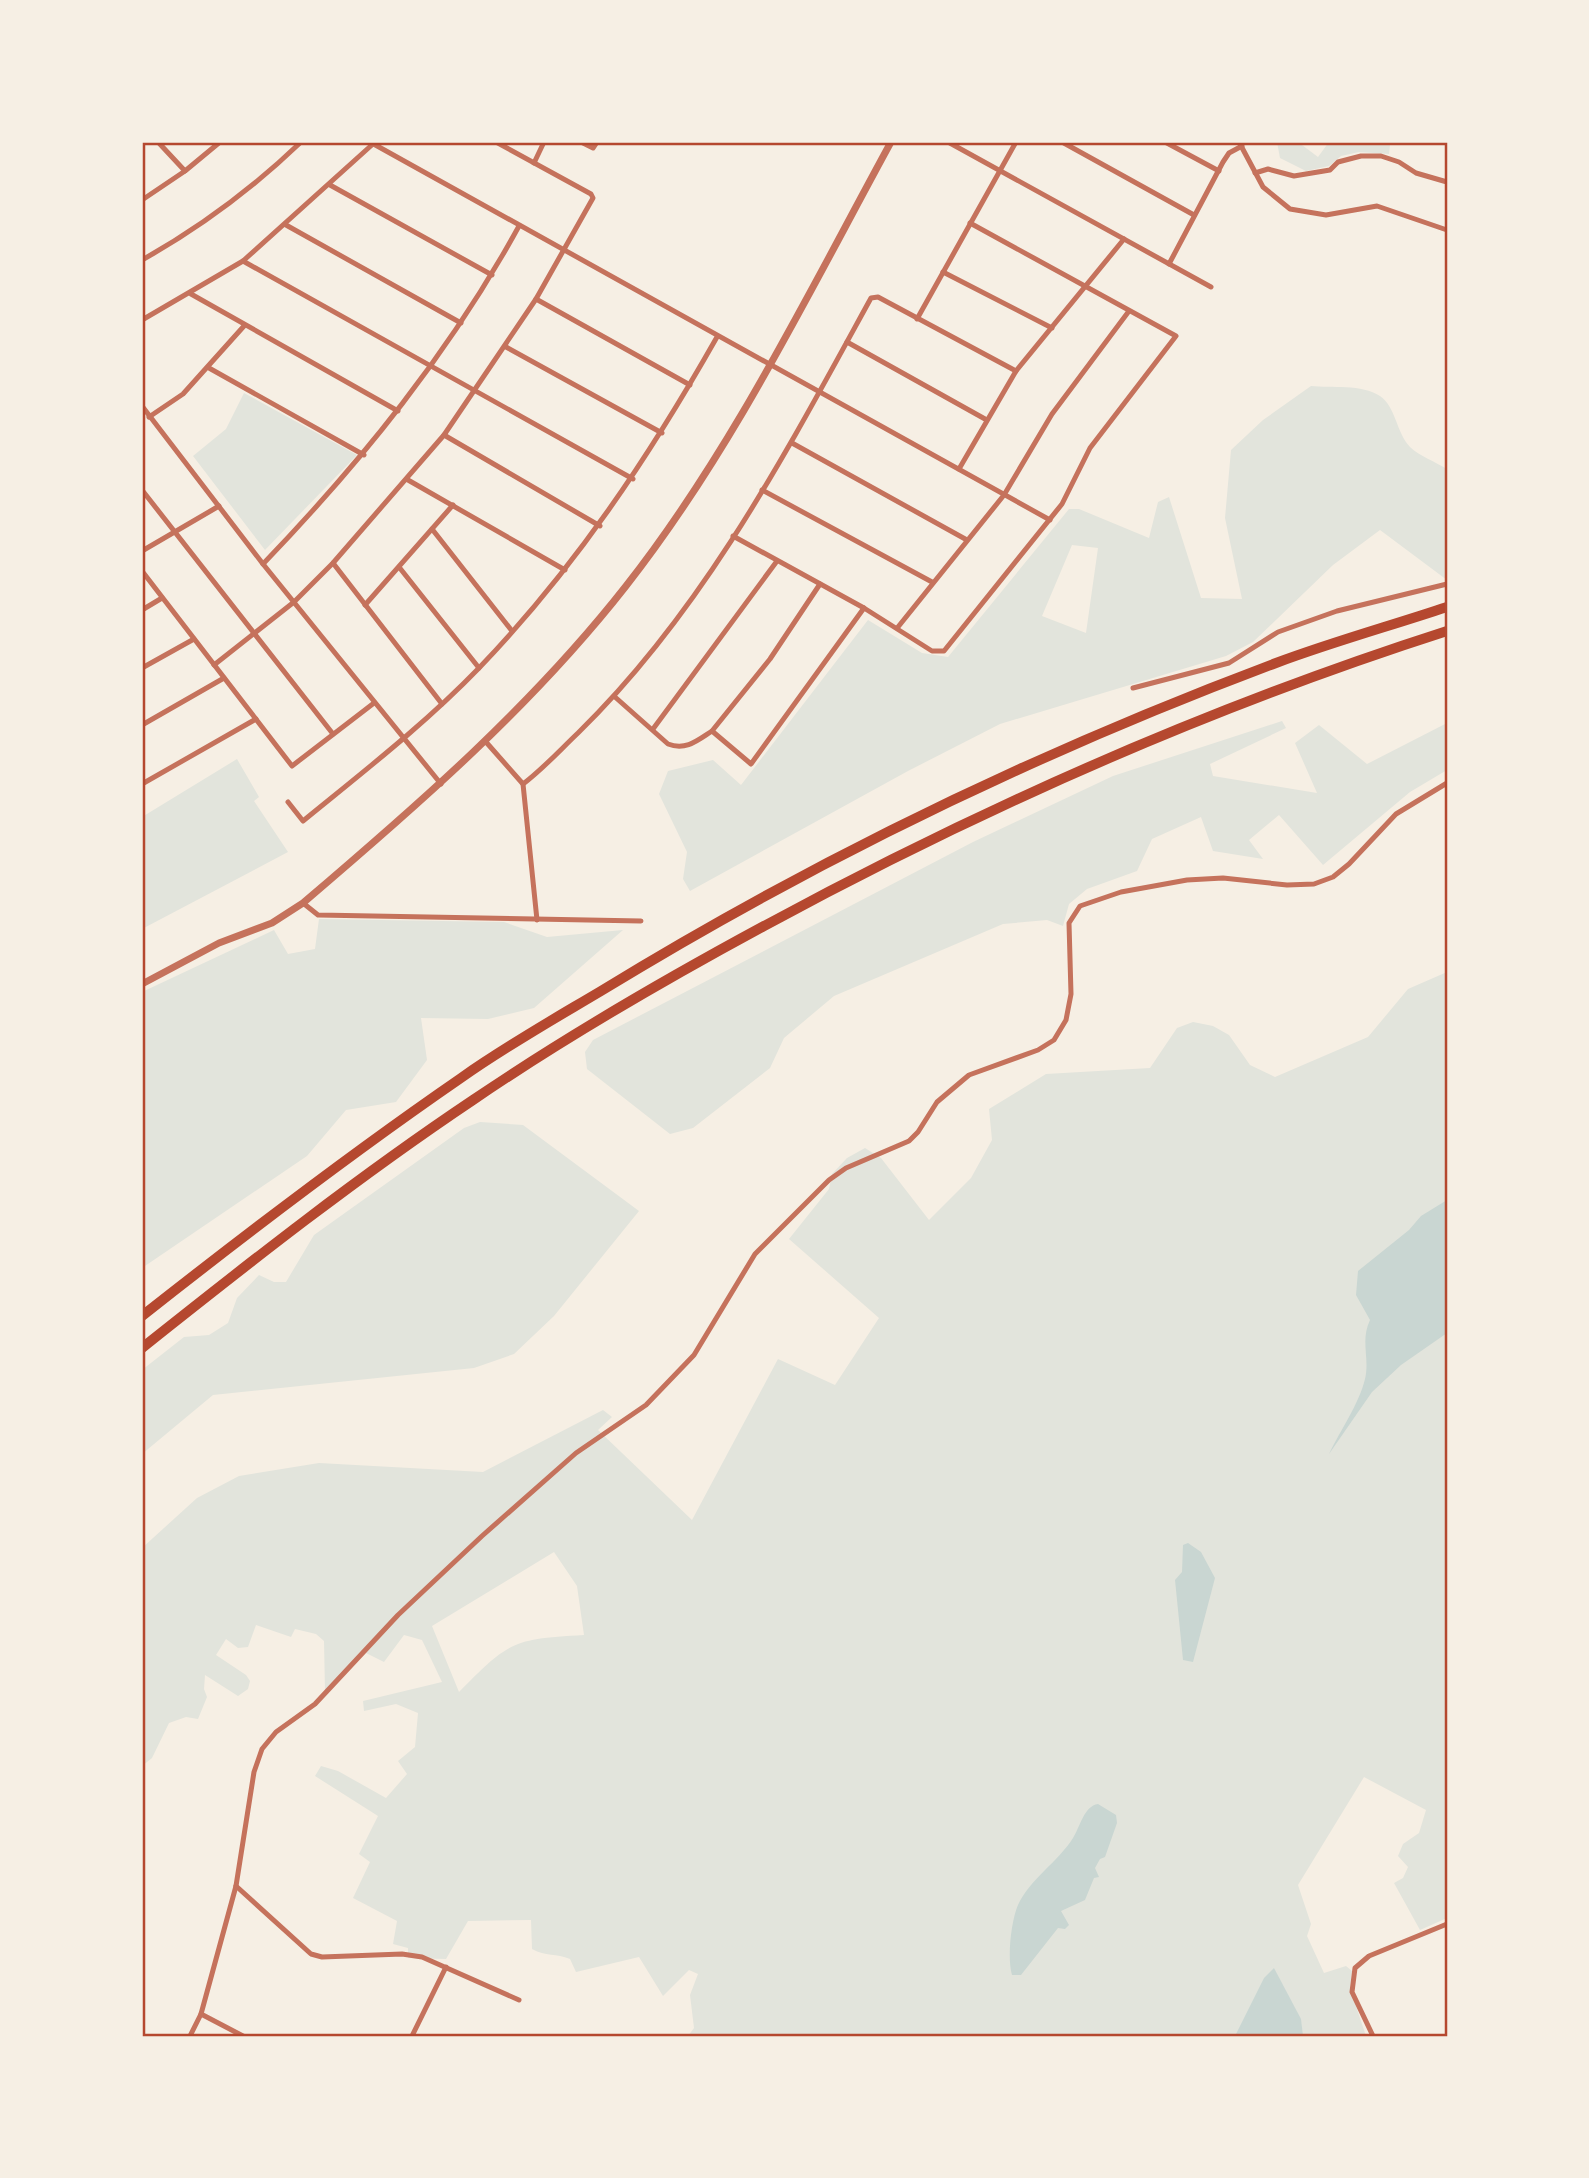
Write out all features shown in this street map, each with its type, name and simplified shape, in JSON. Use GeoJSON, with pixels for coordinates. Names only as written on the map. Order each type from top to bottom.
{"type":"FeatureCollection","features":[{"type":"Feature","properties":{"kind":"highway"},"geometry":{"type":"LineString","coordinates":[[142,1316],[271,1215],[462,1076],[650,961],[759,899],[890,830],[1107,732],[1277,663],[1447,607]]}},
{"type":"Feature","properties":{"kind":"highway"},"geometry":{"type":"LineString","coordinates":[[142,1348],[271,1245],[376,1168],[474,1099],[639,994],[890,857],[1010,800],[1292,685],[1447,631]]}},
{"type":"Feature","properties":{"kind":"street"},"geometry":{"type":"LineString","coordinates":[[158,142],[185,171]]}},
{"type":"Feature","properties":{"kind":"street"},"geometry":{"type":"LineString","coordinates":[[142,200],[185,171],[220,142]]}},
{"type":"Feature","properties":{"kind":"street"},"geometry":{"type":"LineString","coordinates":[[142,260],[213,217],[264,178],[300,142]]}},
{"type":"Feature","properties":{"kind":"street"},"geometry":{"type":"LineString","coordinates":[[214,665],[294,602],[408,480],[476,392],[506,347],[593,198],[591,194],[496,142]]}},
{"type":"Feature","properties":{"kind":"street"},"geometry":{"type":"LineString","coordinates":[[534,163],[544,142]]}},
{"type":"Feature","properties":{"kind":"street"},"geometry":{"type":"LineString","coordinates":[[581,142],[593,148],[597,142]]}},
{"type":"Feature","properties":{"kind":"street"},"geometry":{"type":"LineString","coordinates":[[142,984],[219,943],[272,923],[303,903],[486,742],[583,639],[627,585],[709,465],[768,365],[891,142]]}},
{"type":"Feature","properties":{"kind":"street"},"geometry":{"type":"LineString","coordinates":[[948,142],[957,144],[1211,287]]}},
{"type":"Feature","properties":{"kind":"street"},"geometry":{"type":"LineString","coordinates":[[917,319],[1016,142]]}},
{"type":"Feature","properties":{"kind":"street"},"geometry":{"type":"LineString","coordinates":[[1062,142],[1071,144],[1194,215]]}},
{"type":"Feature","properties":{"kind":"street"},"geometry":{"type":"LineString","coordinates":[[1166,142],[1219,171]]}},
{"type":"Feature","properties":{"kind":"street"},"geometry":{"type":"LineString","coordinates":[[142,320],[191,294],[243,261],[286,225],[373,143],[717,337],[1050,520]]}},
{"type":"Feature","properties":{"kind":"street"},"geometry":{"type":"LineString","coordinates":[[1169,264],[1229,153],[1240,144],[1269,194],[1299,212],[1326,215],[1377,206],[1447,230]]}},
{"type":"Feature","properties":{"kind":"street"},"geometry":{"type":"LineString","coordinates":[[1255,173],[1268,169],[1294,176],[1330,170],[1338,162],[1361,156],[1381,156],[1399,162],[1416,173],[1447,182]]}},
{"type":"Feature","properties":{"kind":"street"},"geometry":{"type":"LineString","coordinates":[[330,185],[492,275]]}},
{"type":"Feature","properties":{"kind":"street"},"geometry":{"type":"LineString","coordinates":[[733,536],[898,627],[932,651],[944,651],[1050,520],[1062,504],[1090,447],[1175,336],[970,223]]}},
{"type":"Feature","properties":{"kind":"street"},"geometry":{"type":"LineString","coordinates":[[286,225],[461,323]]}},
{"type":"Feature","properties":{"kind":"street"},"geometry":{"type":"LineString","coordinates":[[263,564],[364,455],[398,411],[461,323],[519,226]]}},
{"type":"Feature","properties":{"kind":"street"},"geometry":{"type":"LineString","coordinates":[[959,469],[985,419],[1016,371],[1124,239]]}},
{"type":"Feature","properties":{"kind":"street"},"geometry":{"type":"LineString","coordinates":[[243,261],[633,479]]}},
{"type":"Feature","properties":{"kind":"street"},"geometry":{"type":"LineString","coordinates":[[943,272],[1052,328]]}},
{"type":"Feature","properties":{"kind":"street"},"geometry":{"type":"LineString","coordinates":[[191,294],[398,411]]}},
{"type":"Feature","properties":{"kind":"street"},"geometry":{"type":"LineString","coordinates":[[523,784],[615,697],[679,618],[792,443],[871,298],[878,298],[1016,371]]}},
{"type":"Feature","properties":{"kind":"street"},"geometry":{"type":"LineString","coordinates":[[536,299],[690,385]]}},
{"type":"Feature","properties":{"kind":"street"},"geometry":{"type":"LineString","coordinates":[[898,627],[1004,495],[1052,414],[1129,311]]}},
{"type":"Feature","properties":{"kind":"street"},"geometry":{"type":"LineString","coordinates":[[149,417],[183,394],[244,326]]}},
{"type":"Feature","properties":{"kind":"street"},"geometry":{"type":"LineString","coordinates":[[288,802],[303,821],[403,740],[479,668],[600,526],[662,433],[717,337]]}},
{"type":"Feature","properties":{"kind":"street"},"geometry":{"type":"LineString","coordinates":[[847,342],[985,419]]}},
{"type":"Feature","properties":{"kind":"street"},"geometry":{"type":"LineString","coordinates":[[506,347],[662,433]]}},
{"type":"Feature","properties":{"kind":"street"},"geometry":{"type":"LineString","coordinates":[[209,368],[364,455]]}},
{"type":"Feature","properties":{"kind":"street"},"geometry":{"type":"LineString","coordinates":[[142,406],[263,564],[441,784]]}},
{"type":"Feature","properties":{"kind":"street"},"geometry":{"type":"LineString","coordinates":[[444,435],[600,526]]}},
{"type":"Feature","properties":{"kind":"street"},"geometry":{"type":"LineString","coordinates":[[792,443],[967,540]]}},
{"type":"Feature","properties":{"kind":"street"},"geometry":{"type":"LineString","coordinates":[[408,480],[565,570]]}},
{"type":"Feature","properties":{"kind":"street"},"geometry":{"type":"LineString","coordinates":[[142,490],[333,734]]}},
{"type":"Feature","properties":{"kind":"street"},"geometry":{"type":"LineString","coordinates":[[762,490],[932,582]]}},
{"type":"Feature","properties":{"kind":"street"},"geometry":{"type":"LineString","coordinates":[[365,605],[453,505]]}},
{"type":"Feature","properties":{"kind":"street"},"geometry":{"type":"LineString","coordinates":[[142,551],[219,506]]}},
{"type":"Feature","properties":{"kind":"street"},"geometry":{"type":"LineString","coordinates":[[432,529],[512,631]]}},
{"type":"Feature","properties":{"kind":"street"},"geometry":{"type":"LineString","coordinates":[[653,729],[777,561]]}},
{"type":"Feature","properties":{"kind":"street"},"geometry":{"type":"LineString","coordinates":[[333,563],[442,704]]}},
{"type":"Feature","properties":{"kind":"street"},"geometry":{"type":"LineString","coordinates":[[399,567],[479,668]]}},
{"type":"Feature","properties":{"kind":"street"},"geometry":{"type":"LineString","coordinates":[[142,571],[292,766],[374,703]]}},
{"type":"Feature","properties":{"kind":"street"},"geometry":{"type":"LineString","coordinates":[[615,697],[668,744],[678,748],[690,745],[712,731],[770,659],[820,584]]}},
{"type":"Feature","properties":{"kind":"street"},"geometry":{"type":"LineString","coordinates":[[1133,688],[1228,663],[1278,632],[1328,614],[1447,584]]}},
{"type":"Feature","properties":{"kind":"street"},"geometry":{"type":"LineString","coordinates":[[142,610],[162,598]]}},
{"type":"Feature","properties":{"kind":"street"},"geometry":{"type":"LineString","coordinates":[[712,731],[751,764],[864,608]]}},
{"type":"Feature","properties":{"kind":"street"},"geometry":{"type":"LineString","coordinates":[[142,668],[194,639]]}},
{"type":"Feature","properties":{"kind":"street"},"geometry":{"type":"LineString","coordinates":[[142,725],[224,678]]}},
{"type":"Feature","properties":{"kind":"street"},"geometry":{"type":"LineString","coordinates":[[142,784],[256,719]]}},
{"type":"Feature","properties":{"kind":"street"},"geometry":{"type":"LineString","coordinates":[[486,742],[523,784],[537,920]]}},
{"type":"Feature","properties":{"kind":"street"},"geometry":{"type":"LineString","coordinates":[[190,2036],[201,2014],[236,1886],[254,1772],[262,1749],[276,1732],[324,1696],[398,1615],[492,1527],[576,1453],[646,1405],[694,1355],[755,1254],[829,1180],[846,1168],[909,1140],[918,1132],[937,1102],[969,1075],[1038,1050],[1054,1040],[1066,1020],[1071,995],[1069,923],[1080,906],[1121,892],[1187,880],[1223,878],[1287,885],[1314,884],[1333,877],[1349,864],[1396,814],[1447,783]]}},
{"type":"Feature","properties":{"kind":"street"},"geometry":{"type":"LineString","coordinates":[[303,903],[318,915],[641,921]]}},
{"type":"Feature","properties":{"kind":"street"},"geometry":{"type":"LineString","coordinates":[[236,1886],[311,1954],[322,1957],[402,1954],[422,1957],[519,2000]]}},
{"type":"Feature","properties":{"kind":"street"},"geometry":{"type":"LineString","coordinates":[[1373,2036],[1352,1992],[1355,1968],[1369,1956],[1447,1924]]}},
{"type":"Feature","properties":{"kind":"street"},"geometry":{"type":"LineString","coordinates":[[412,2036],[446,1967]]}},
{"type":"Feature","properties":{"kind":"street"},"geometry":{"type":"LineString","coordinates":[[201,2014],[243,2036]]}},
{"type":"Feature","properties":{"kind":"shaded area"},"geometry":{"type":"Polygon","coordinates":[[[1277,142],[1298,142],[1318,157],[1329,142],[1377,142],[1390,145],[1389,154],[1359,152],[1341,156],[1329,166],[1306,171],[1280,158],[1277,142]]]}},
{"type":"Feature","properties":{"kind":"shaded area"},"geometry":{"type":"Polygon","coordinates":[[[1311,386],[1356,388],[1380,396],[1389,406],[1410,447],[1447,469],[1447,580],[1380,530],[1333,565],[1253,642],[1226,656],[1000,724],[908,771],[690,891],[683,879],[687,852],[659,794],[668,771],[713,760],[741,785],[868,620],[922,653],[948,657],[1069,509],[1079,509],[1149,538],[1158,502],[1169,497],[1201,598],[1242,599],[1225,518],[1231,450],[1263,420],[1311,386]],[[1072,545],[1042,616],[1086,633],[1098,548],[1072,545]]]}},
{"type":"Feature","properties":{"kind":"shaded area"},"geometry":{"type":"Polygon","coordinates":[[[244,393],[357,455],[265,550],[193,456],[226,429],[244,393]]]}},
{"type":"Feature","properties":{"kind":"shaded area"},"geometry":{"type":"Polygon","coordinates":[[[1282,721],[1286,728],[1210,764],[1213,776],[1317,793],[1295,743],[1319,725],[1367,764],[1447,723],[1447,770],[1410,792],[1323,865],[1279,815],[1249,840],[1263,859],[1213,851],[1201,817],[1152,839],[1137,871],[1087,889],[1069,904],[1063,926],[1047,920],[1003,924],[834,996],[784,1038],[770,1068],[693,1128],[670,1134],[587,1069],[585,1052],[593,1040],[973,842],[1113,776],[1282,721]]]}},
{"type":"Feature","properties":{"kind":"shaded area"},"geometry":{"type":"Polygon","coordinates":[[[237,759],[259,797],[254,801],[288,852],[142,929],[142,817],[237,759]]]}},
{"type":"Feature","properties":{"kind":"shaded area"},"geometry":{"type":"Polygon","coordinates":[[[319,919],[504,922],[547,937],[623,930],[534,1008],[488,1019],[421,1018],[427,1060],[396,1102],[346,1110],[307,1156],[142,1268],[142,992],[274,930],[288,954],[315,949],[319,919]]]}},
{"type":"Feature","properties":{"kind":"shaded area"},"geometry":{"type":"Polygon","coordinates":[[[1447,972],[1447,1918],[1420,1930],[1394,1883],[1403,1878],[1408,1867],[1398,1856],[1403,1844],[1419,1833],[1426,1810],[1364,1777],[1298,1885],[1311,1924],[1307,1936],[1324,1973],[1346,1966],[1352,1971],[1350,1988],[1366,2036],[688,2036],[694,2028],[690,1995],[698,1974],[689,1970],[663,1996],[639,1957],[576,1972],[570,1959],[532,1949],[531,1920],[468,1921],[446,1959],[408,1958],[408,1948],[393,1944],[397,1921],[353,1898],[370,1862],[359,1854],[378,1816],[315,1776],[321,1766],[338,1771],[386,1798],[407,1774],[398,1761],[415,1747],[418,1713],[396,1704],[364,1711],[363,1701],[442,1682],[422,1640],[404,1635],[384,1662],[362,1651],[325,1691],[324,1641],[316,1634],[295,1629],[291,1637],[256,1625],[248,1647],[238,1648],[226,1639],[216,1655],[246,1675],[250,1681],[248,1689],[238,1696],[205,1675],[204,1689],[207,1697],[198,1719],[186,1717],[169,1723],[152,1758],[142,1766],[142,1548],[197,1498],[239,1476],[319,1463],[483,1472],[603,1410],[612,1417],[598,1430],[692,1520],[778,1359],[835,1385],[879,1318],[789,1239],[829,1189],[832,1174],[847,1158],[865,1148],[881,1158],[929,1220],[971,1178],[992,1140],[989,1109],[1046,1074],[1150,1068],[1177,1028],[1193,1022],[1213,1026],[1229,1035],[1250,1065],[1275,1077],[1368,1037],[1408,989],[1447,972]],[[554,1552],[432,1626],[459,1692],[490,1662],[514,1646],[542,1638],[584,1635],[577,1586],[554,1552]]]}},
{"type":"Feature","properties":{"kind":"shaded area"},"geometry":{"type":"Polygon","coordinates":[[[480,1122],[523,1125],[639,1211],[554,1316],[514,1354],[474,1368],[213,1395],[142,1454],[142,1370],[184,1337],[209,1335],[228,1323],[237,1298],[259,1275],[274,1282],[286,1282],[314,1235],[464,1128],[480,1122]]]}},
{"type":"Feature","properties":{"kind":"shaded area"},"geometry":{"type":"Polygon","coordinates":[[[1447,1200],[1447,1333],[1401,1365],[1372,1392],[1329,1454],[1365,1379],[1366,1335],[1370,1320],[1356,1295],[1358,1271],[1409,1230],[1421,1216],[1447,1200]]]}},
{"type":"Feature","properties":{"kind":"shaded area"},"geometry":{"type":"Polygon","coordinates":[[[1188,1543],[1201,1552],[1215,1578],[1193,1662],[1183,1660],[1175,1580],[1182,1572],[1183,1545],[1188,1543]]]}},
{"type":"Feature","properties":{"kind":"shaded area"},"geometry":{"type":"Polygon","coordinates":[[[1098,1804],[1116,1815],[1117,1823],[1105,1857],[1100,1859],[1095,1868],[1099,1877],[1094,1878],[1085,1900],[1061,1911],[1069,1925],[1065,1929],[1058,1928],[1021,1975],[1012,1975],[1010,1940],[1018,1905],[1030,1887],[1067,1847],[1089,1809],[1098,1804]]]}},
{"type":"Feature","properties":{"kind":"shaded area"},"geometry":{"type":"Polygon","coordinates":[[[1274,1968],[1301,2019],[1303,2036],[1235,2036],[1264,1978],[1274,1968]]]}}]}
